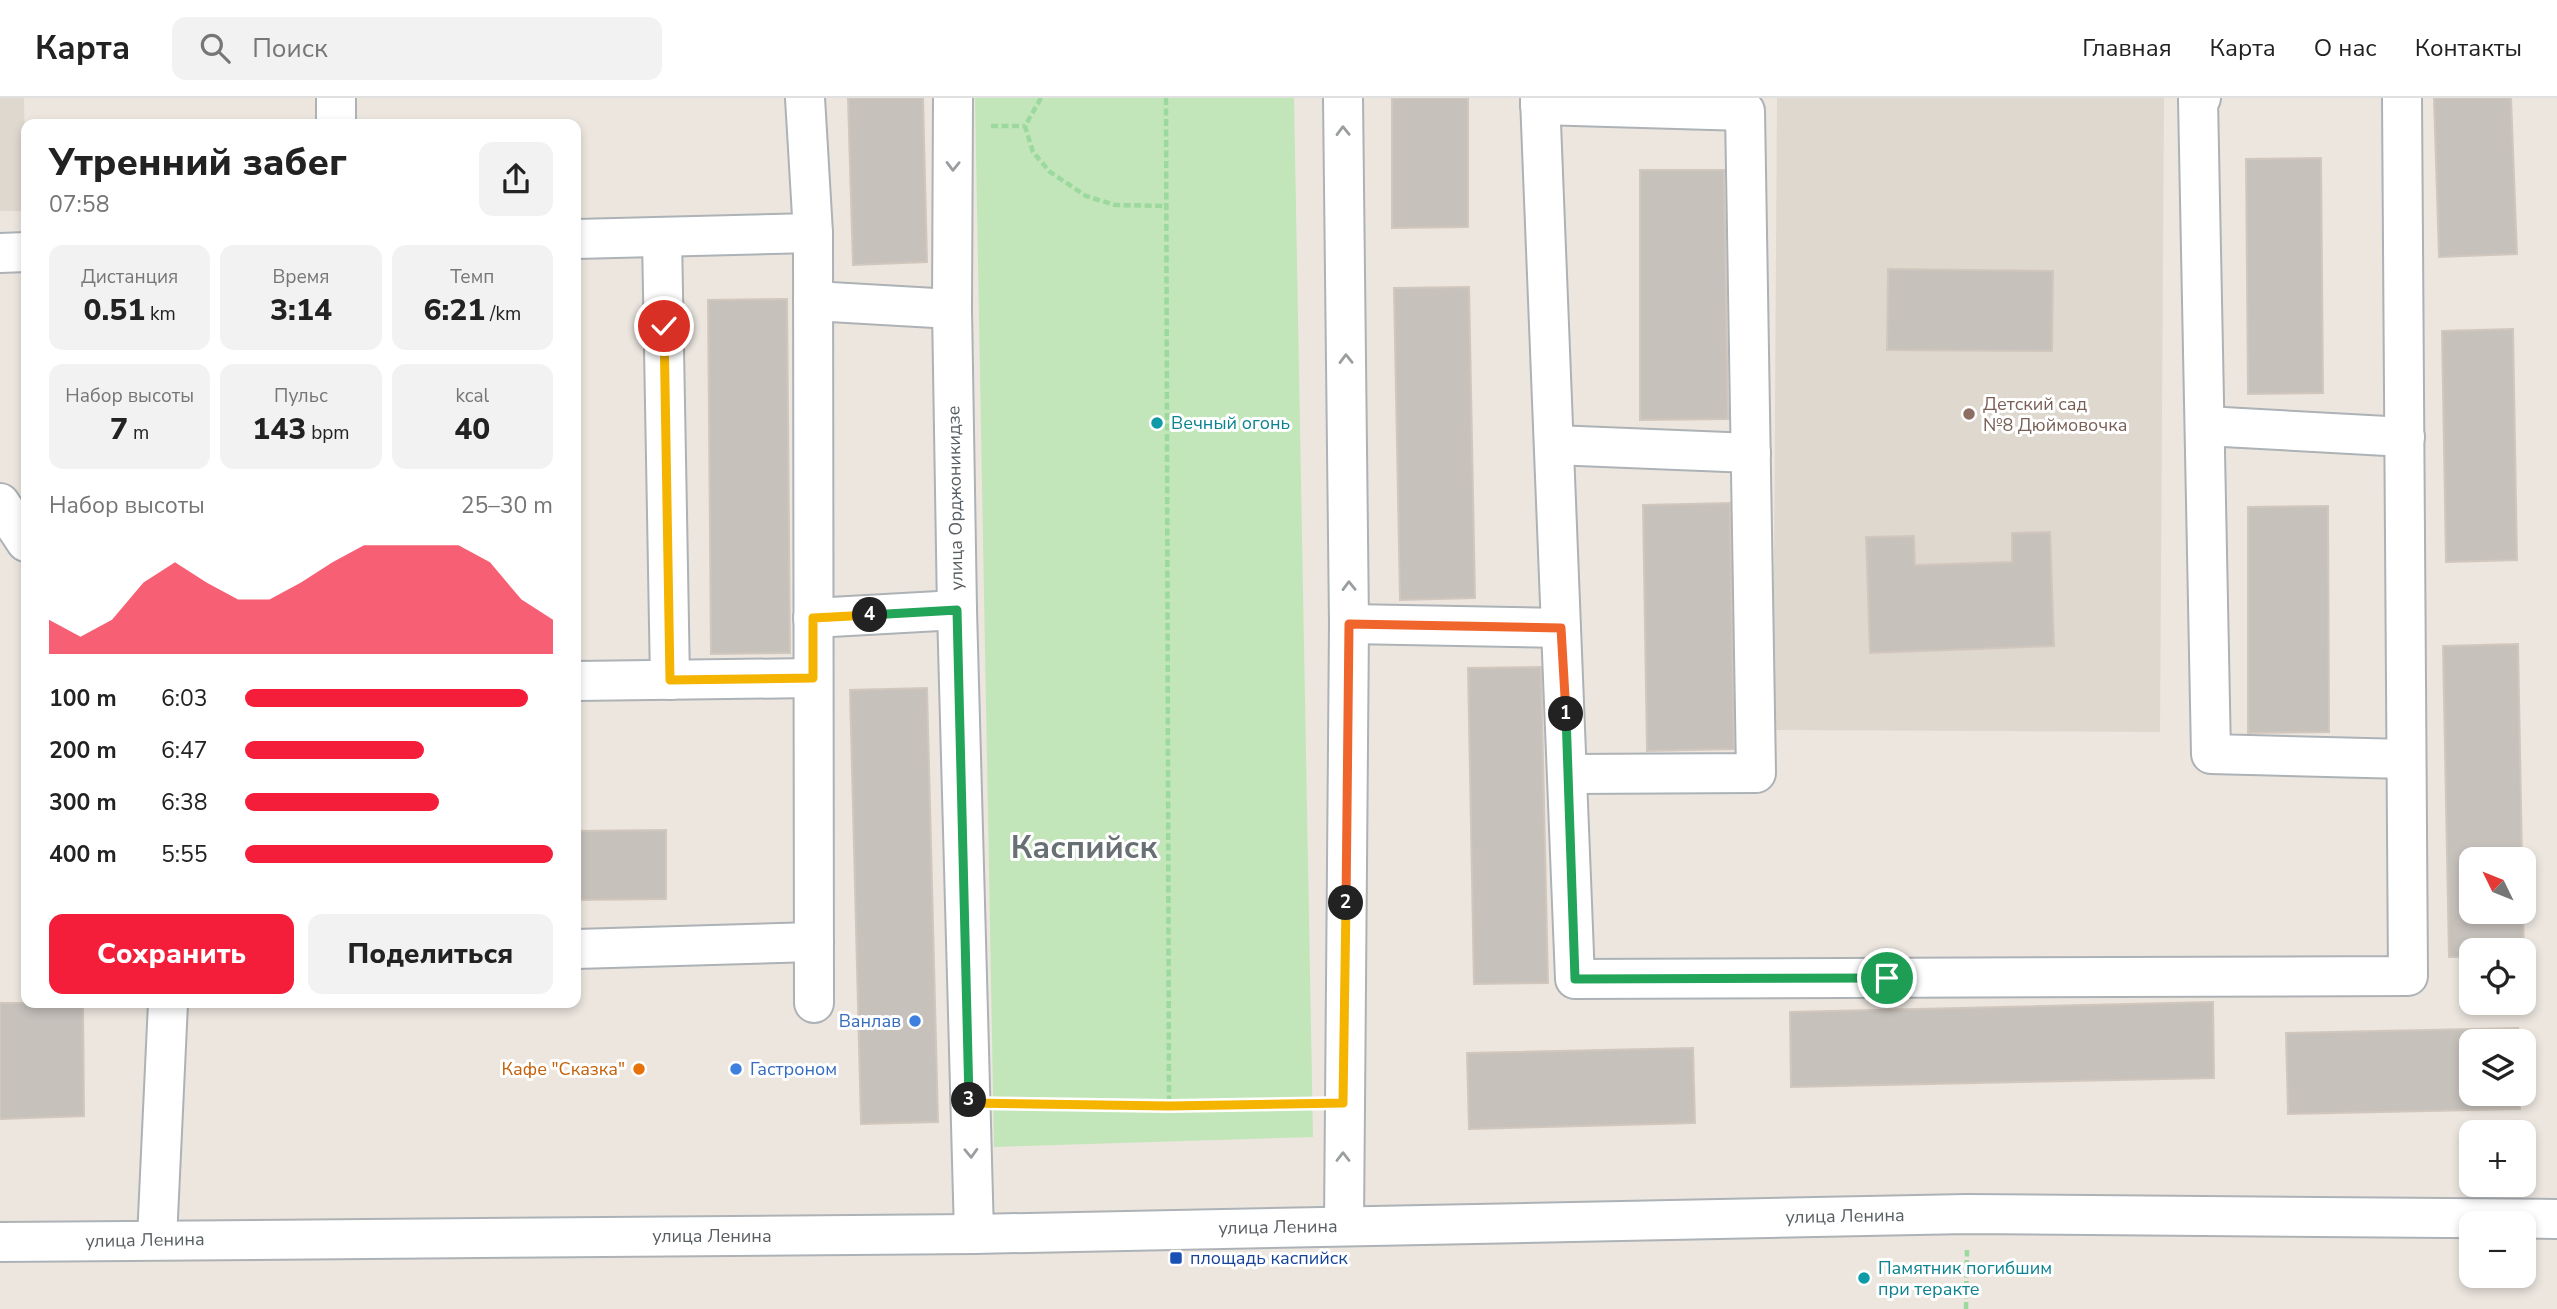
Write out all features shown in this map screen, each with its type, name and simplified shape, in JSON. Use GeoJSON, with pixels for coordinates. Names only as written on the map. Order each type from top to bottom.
{"type":"FeatureCollection","features":[{"type":"Feature","properties":{"kind":"street"},"geometry":{"type":"LineString","coordinates":[[336,98],[336,119]]}},
{"type":"Feature","properties":{"kind":"street"},"geometry":{"type":"LineString","coordinates":[[805,98],[813,233],[814,1003]]}},
{"type":"Feature","properties":{"kind":"street","name":"улица Орджоникидзе"},"geometry":{"type":"LineString","coordinates":[[953,98],[952,309],[957,610],[975,1234]]}},
{"type":"Feature","properties":{"kind":"street"},"geometry":{"type":"LineString","coordinates":[[1343,98],[1349,624],[1344,1225]]}},
{"type":"Feature","properties":{"kind":"street"},"geometry":{"type":"LineString","coordinates":[[2201,98],[2198,99],[2211,754],[2406,759]]}},
{"type":"Feature","properties":{"kind":"street"},"geometry":{"type":"LineString","coordinates":[[1569,774],[1756,773],[1745,111],[1672,103],[1540,102],[1569,774],[1575,979],[2408,976],[2402,98]]}},
{"type":"Feature","properties":{"kind":"street"},"geometry":{"type":"LineString","coordinates":[[581,239],[813,233]]}},
{"type":"Feature","properties":{"kind":"street"},"geometry":{"type":"LineString","coordinates":[[662,237],[670,680]]}},
{"type":"Feature","properties":{"kind":"street"},"geometry":{"type":"LineString","coordinates":[[0,253],[21,252]]}},
{"type":"Feature","properties":{"kind":"street"},"geometry":{"type":"LineString","coordinates":[[813,301],[952,309]]}},
{"type":"Feature","properties":{"kind":"street"},"geometry":{"type":"LineString","coordinates":[[2205,426],[2404,437]]}},
{"type":"Feature","properties":{"kind":"street"},"geometry":{"type":"LineString","coordinates":[[1554,445],[1751,453]]}},
{"type":"Feature","properties":{"kind":"street"},"geometry":{"type":"LineString","coordinates":[[813,618],[957,610]]}},
{"type":"Feature","properties":{"kind":"street"},"geometry":{"type":"LineString","coordinates":[[1349,624],[1561,628]]}},
{"type":"Feature","properties":{"kind":"street"},"geometry":{"type":"LineString","coordinates":[[581,681],[813,678]]}},
{"type":"Feature","properties":{"kind":"street"},"geometry":{"type":"LineString","coordinates":[[581,948],[814,942]]}},
{"type":"Feature","properties":{"kind":"street"},"geometry":{"type":"LineString","coordinates":[[157,1238],[168,1008]]}},
{"type":"Feature","properties":{"kind":"street","name":"улица Ленина"},"geometry":{"type":"LineString","coordinates":[[0,1242],[157,1238],[975,1234],[1967,1214],[2557,1219]]}},
{"type":"Feature","properties":{"kind":"path"},"geometry":{"type":"LineString","coordinates":[[1041,98],[1025,126],[1032,152],[1050,172],[1086,197],[1115,205],[1167,206]]}},
{"type":"Feature","properties":{"kind":"path"},"geometry":{"type":"LineString","coordinates":[[1166,98],[1169,1106]]}},
{"type":"Feature","properties":{"kind":"path"},"geometry":{"type":"LineString","coordinates":[[970,1103],[1169,1106],[1343,1103]]}},
{"type":"Feature","properties":{"kind":"path"},"geometry":{"type":"LineString","coordinates":[[1966,1309],[1967,1214]]}},
{"type":"Feature","properties":{"kind":"shaded area"},"geometry":{"type":"Polygon","coordinates":[[[0,98],[24,98],[24,119],[21,119],[21,211],[0,211],[0,98]]]}},
{"type":"Feature","properties":{"kind":"shaded area","name":"Детский сад №8 Дюймовочка"},"geometry":{"type":"Polygon","coordinates":[[[1777,98],[2164,98],[2160,732],[1773,730],[1777,98]]]}},
{"type":"Feature","properties":{"kind":"green space"},"geometry":{"type":"Polygon","coordinates":[[[975,98],[1294,98],[1313,1137],[994,1147],[975,98]]]}},
{"type":"Feature","properties":{"kind":"building"},"geometry":{"type":"Polygon","coordinates":[[[848,98],[923,98],[927,262],[853,265],[848,98]]]}},
{"type":"Feature","properties":{"kind":"building"},"geometry":{"type":"Polygon","coordinates":[[[1392,98],[1468,98],[1468,227],[1392,228],[1392,98]]]}},
{"type":"Feature","properties":{"kind":"building"},"geometry":{"type":"Polygon","coordinates":[[[2434,98],[2511,98],[2517,254],[2439,257],[2434,98]]]}},
{"type":"Feature","properties":{"kind":"building"},"geometry":{"type":"Polygon","coordinates":[[[2321,158],[2323,393],[2248,394],[2246,159],[2321,158]]]}},
{"type":"Feature","properties":{"kind":"building"},"geometry":{"type":"Polygon","coordinates":[[[1640,170],[1724,170],[1728,419],[1640,420],[1640,170]]]}},
{"type":"Feature","properties":{"kind":"building"},"geometry":{"type":"Polygon","coordinates":[[[1888,269],[2053,271],[2052,351],[1887,350],[1888,269]]]}},
{"type":"Feature","properties":{"kind":"building"},"geometry":{"type":"Polygon","coordinates":[[[1469,287],[1475,598],[1400,600],[1394,288],[1469,287]]]}},
{"type":"Feature","properties":{"kind":"building"},"geometry":{"type":"Polygon","coordinates":[[[787,299],[790,653],[711,654],[708,300],[787,299]]]}},
{"type":"Feature","properties":{"kind":"building"},"geometry":{"type":"Polygon","coordinates":[[[2513,329],[2517,560],[2446,562],[2442,331],[2513,329]]]}},
{"type":"Feature","properties":{"kind":"building"},"geometry":{"type":"Polygon","coordinates":[[[1730,503],[1734,749],[1647,751],[1643,505],[1730,503]]]}},
{"type":"Feature","properties":{"kind":"building"},"geometry":{"type":"Polygon","coordinates":[[[2328,506],[2329,732],[2248,733],[2248,507],[2328,506]]]}},
{"type":"Feature","properties":{"kind":"building"},"geometry":{"type":"Polygon","coordinates":[[[2050,532],[2054,646],[1870,653],[1866,537],[1914,536],[1915,565],[2012,562],[2012,533],[2050,532]]]}},
{"type":"Feature","properties":{"kind":"building"},"geometry":{"type":"Polygon","coordinates":[[[2518,644],[2522,847],[2459,847],[2459,924],[2523,924],[2524,938],[2459,938],[2459,957],[2449,957],[2443,646],[2518,644]]]}},
{"type":"Feature","properties":{"kind":"building"},"geometry":{"type":"Polygon","coordinates":[[[1541,667],[1548,983],[1474,984],[1468,668],[1541,667]]]}},
{"type":"Feature","properties":{"kind":"building"},"geometry":{"type":"Polygon","coordinates":[[[927,688],[938,1122],[861,1124],[850,690],[927,688]]]}},
{"type":"Feature","properties":{"kind":"building"},"geometry":{"type":"Polygon","coordinates":[[[666,830],[666,899],[581,900],[581,831],[666,830]]]}},
{"type":"Feature","properties":{"kind":"building"},"geometry":{"type":"Polygon","coordinates":[[[2213,1002],[2214,1078],[1791,1087],[1790,1012],[2213,1002]]]}},
{"type":"Feature","properties":{"kind":"building"},"geometry":{"type":"Polygon","coordinates":[[[0,1003],[21,1003],[21,1008],[83,1008],[84,1116],[0,1119],[0,1003]]]}},
{"type":"Feature","properties":{"kind":"building"},"geometry":{"type":"Polygon","coordinates":[[[2459,1029],[2459,1106],[2520,1106],[2520,1109],[2288,1114],[2286,1033],[2459,1029]]]}},
{"type":"Feature","properties":{"kind":"building"},"geometry":{"type":"Polygon","coordinates":[[[1693,1048],[1695,1123],[1469,1129],[1467,1053],[1693,1048]]]}},
{"type":"Feature","properties":{"kind":"place","name":"Детский сад №8 Дюймовочка"},"geometry":{"type":"Point","coordinates":[1969,414]}},
{"type":"Feature","properties":{"kind":"place","name":"Вечный огонь"},"geometry":{"type":"Point","coordinates":[1157,423]}},
{"type":"Feature","properties":{"kind":"place","name":"Ванлав"},"geometry":{"type":"Point","coordinates":[915,1021]}},
{"type":"Feature","properties":{"kind":"place","name":"Кафе \"Сказка\""},"geometry":{"type":"Point","coordinates":[639,1069]}},
{"type":"Feature","properties":{"kind":"place","name":"Гастроном"},"geometry":{"type":"Point","coordinates":[736,1069]}},
{"type":"Feature","properties":{"kind":"place","name":"площадь каспийск"},"geometry":{"type":"Point","coordinates":[1176,1258]}},
{"type":"Feature","properties":{"kind":"place","name":"Памятник погибшим при теракте"},"geometry":{"type":"Point","coordinates":[1864,1278]}},
{"type":"Feature","properties":{"kind":"district","name":"Каспийск"},"geometry":{"type":"Point","coordinates":[1084,847]}},
{"type":"Feature","properties":{"kind":"route"},"geometry":{"type":"LineString","coordinates":[[664,326],[670,680],[813,678],[813,618],[957,610],[970,1103],[1169,1106],[1343,1103],[1349,624],[1561,628],[1569,774],[1575,979],[1887,978]]}}]}
